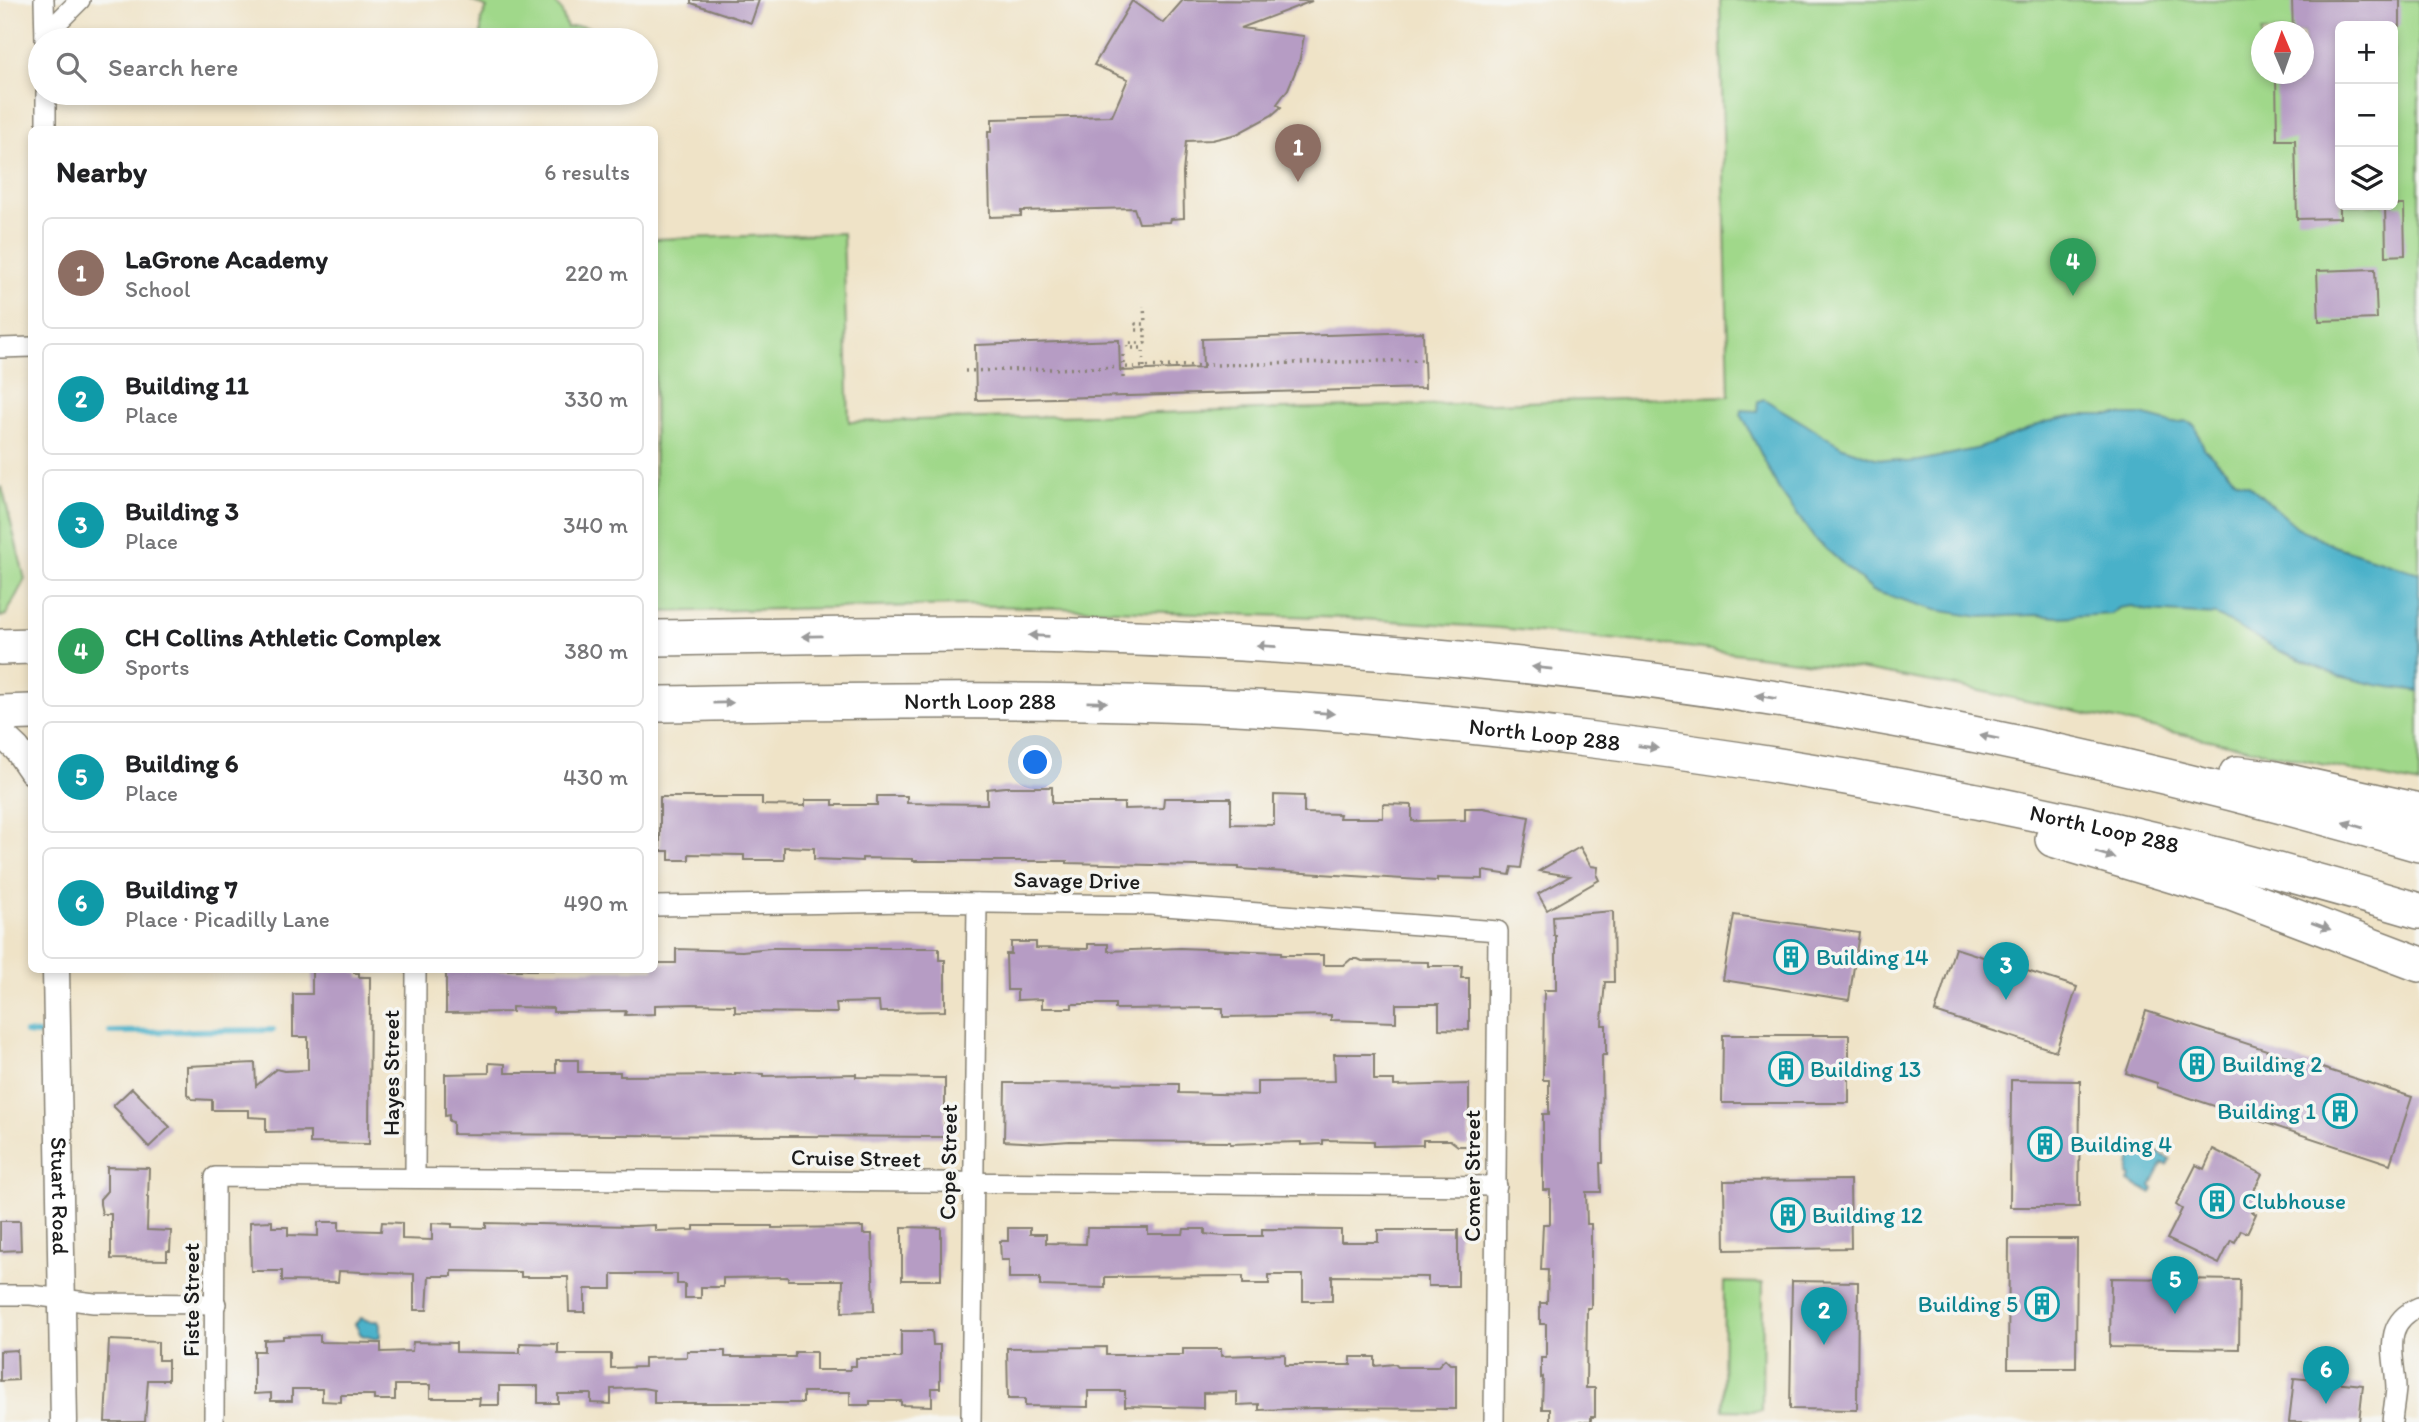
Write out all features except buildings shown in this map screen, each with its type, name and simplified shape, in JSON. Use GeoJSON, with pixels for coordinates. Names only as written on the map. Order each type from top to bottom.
{"type":"FeatureCollection","features":[{"type":"Feature","properties":{"kind":"highway"},"geometry":{"type":"LineString","coordinates":[[658,638],[970,634],[1154,639],[1389,653],[1610,674],[1848,709],[2056,751],[2212,787],[2419,844]]}},
{"type":"Feature","properties":{"kind":"highway"},"geometry":{"type":"LineString","coordinates":[[0,647],[28,646]]}},
{"type":"Feature","properties":{"kind":"highway","name":"North Loop 288"},"geometry":{"type":"LineString","coordinates":[[658,704],[1000,700],[1257,708],[1504,729],[1715,756],[1827,774],[2097,827],[2211,854],[2419,911]]}},
{"type":"Feature","properties":{"kind":"highway"},"geometry":{"type":"LineString","coordinates":[[0,713],[28,712]]}},
{"type":"Feature","properties":{"kind":"highway"},"geometry":{"type":"LineString","coordinates":[[2056,751],[2271,778],[2419,811]]}},
{"type":"Feature","properties":{"kind":"highway"},"geometry":{"type":"LineString","coordinates":[[1827,774],[2230,892],[2419,964]]}},
{"type":"Feature","properties":{"kind":"street"},"geometry":{"type":"LineString","coordinates":[[44,0],[45,28]]}},
{"type":"Feature","properties":{"kind":"street"},"geometry":{"type":"LineString","coordinates":[[54,28],[80,0]]}},
{"type":"Feature","properties":{"kind":"street"},"geometry":{"type":"LineString","coordinates":[[46,105],[46,126]]}},
{"type":"Feature","properties":{"kind":"street"},"geometry":{"type":"LineString","coordinates":[[0,348],[28,347]]}},
{"type":"Feature","properties":{"kind":"street"},"geometry":{"type":"LineString","coordinates":[[0,733],[17,748],[28,765]]}},
{"type":"Feature","properties":{"kind":"street","name":"Cope Street"},"geometry":{"type":"LineString","coordinates":[[971,1422],[977,904]]}},
{"type":"Feature","properties":{"kind":"street","name":"Savage Drive"},"geometry":{"type":"LineString","coordinates":[[658,906],[1152,905],[1498,931]]}},
{"type":"Feature","properties":{"kind":"street","name":"Comer Street"},"geometry":{"type":"LineString","coordinates":[[1494,1422],[1498,931]]}},
{"type":"Feature","properties":{"kind":"street","name":"Stuart Road"},"geometry":{"type":"LineString","coordinates":[[55,973],[64,1422]]}},
{"type":"Feature","properties":{"kind":"street","name":"Hayes Street"},"geometry":{"type":"LineString","coordinates":[[415,1177],[416,973]]}},
{"type":"Feature","properties":{"kind":"street","name":"Cruise Street"},"geometry":{"type":"LineString","coordinates":[[215,1177],[1497,1186]]}},
{"type":"Feature","properties":{"kind":"street","name":"Fiste Street"},"geometry":{"type":"LineString","coordinates":[[214,1422],[215,1177]]}},
{"type":"Feature","properties":{"kind":"street"},"geometry":{"type":"LineString","coordinates":[[0,1295],[32,1295],[94,1303],[216,1304]]}},
{"type":"Feature","properties":{"kind":"street"},"geometry":{"type":"LineString","coordinates":[[2392,1422],[2396,1387],[2391,1358],[2392,1343],[2403,1319],[2419,1307]]}},
{"type":"Feature","properties":{"kind":"path"},"geometry":{"type":"LineString","coordinates":[[1144,306],[1145,324],[1136,324],[1136,330],[1145,330],[1145,343],[1128,344],[1128,348],[1143,348],[1144,367]]}},
{"type":"Feature","properties":{"kind":"path"},"geometry":{"type":"LineString","coordinates":[[1123,355],[1123,380]]}},
{"type":"Feature","properties":{"kind":"path"},"geometry":{"type":"LineString","coordinates":[[965,372],[1152,365],[1424,360]]}},
{"type":"Feature","properties":{"kind":"green space"},"geometry":{"type":"Polygon","coordinates":[[[470,0],[553,0],[561,10],[567,28],[481,28],[481,20],[487,8],[470,0]]]}},
{"type":"Feature","properties":{"kind":"green space"},"geometry":{"type":"Polygon","coordinates":[[[1720,0],[2419,0],[2419,785],[1961,687],[1859,669],[1679,646],[1499,628],[1346,618],[964,605],[658,612],[658,239],[843,233],[849,422],[1729,396],[1720,0]]]}},
{"type":"Feature","properties":{"kind":"green space"},"geometry":{"type":"Polygon","coordinates":[[[0,487],[25,579],[6,615],[0,617],[0,487]]]}},
{"type":"Feature","properties":{"kind":"green space"},"geometry":{"type":"Polygon","coordinates":[[[1724,1282],[1763,1283],[1762,1411],[1723,1410],[1724,1282]]]}},
{"type":"Feature","properties":{"kind":"water"},"geometry":{"type":"Polygon","coordinates":[[[1764,399],[1843,447],[1875,458],[1906,462],[1980,448],[2046,422],[2080,415],[2142,415],[2172,423],[2186,421],[2195,426],[2204,448],[2236,480],[2249,485],[2297,527],[2334,546],[2419,573],[2419,691],[2339,676],[2282,652],[2216,615],[2147,611],[2132,606],[2119,608],[2112,614],[1980,617],[1936,610],[1873,591],[1814,538],[1778,488],[1741,414],[1742,410],[1757,411],[1758,401],[1764,399]]]}},
{"type":"Feature","properties":{"kind":"water"},"geometry":{"type":"Polygon","coordinates":[[[2147,1147],[2170,1159],[2167,1165],[2163,1163],[2151,1186],[2154,1189],[2152,1193],[2129,1182],[2131,1177],[2128,1175],[2130,1160],[2141,1150],[2144,1152],[2147,1147]]]}},
{"type":"Feature","properties":{"kind":"water"},"geometry":{"type":"Polygon","coordinates":[[[361,1318],[378,1321],[380,1338],[361,1335],[355,1324],[361,1318]]]}},
{"type":"Feature","properties":{"kind":"waterway"},"geometry":{"type":"LineString","coordinates":[[110,1032],[273,1030]]}},
{"type":"Feature","properties":{"kind":"waterway"},"geometry":{"type":"LineString","coordinates":[[26,1033],[38,1034]]}},
{"type":"Feature","properties":{"kind":"place","name":"LaGrone Academy"},"geometry":{"type":"Point","coordinates":[1298,182]}},
{"type":"Feature","properties":{"kind":"place","name":"CH Collins Athletic Complex"},"geometry":{"type":"Point","coordinates":[2073,296]}},
{"type":"Feature","properties":{"kind":"place","name":"Building 14"},"geometry":{"type":"Point","coordinates":[1791,957]}},
{"type":"Feature","properties":{"kind":"place","name":"Building 3"},"geometry":{"type":"Point","coordinates":[2006,1000]}},
{"type":"Feature","properties":{"kind":"place","name":"Building 2"},"geometry":{"type":"Point","coordinates":[2197,1064]}},
{"type":"Feature","properties":{"kind":"place","name":"Building 13"},"geometry":{"type":"Point","coordinates":[1786,1069]}},
{"type":"Feature","properties":{"kind":"place","name":"Building 1"},"geometry":{"type":"Point","coordinates":[2340,1111]}},
{"type":"Feature","properties":{"kind":"place","name":"Building 4"},"geometry":{"type":"Point","coordinates":[2045,1144]}},
{"type":"Feature","properties":{"kind":"place","name":"Clubhouse"},"geometry":{"type":"Point","coordinates":[2217,1201]}},
{"type":"Feature","properties":{"kind":"place","name":"Building 12"},"geometry":{"type":"Point","coordinates":[1788,1215]}},
{"type":"Feature","properties":{"kind":"place","name":"Building 5"},"geometry":{"type":"Point","coordinates":[2042,1304]}},
{"type":"Feature","properties":{"kind":"place","name":"Building 6"},"geometry":{"type":"Point","coordinates":[2175,1314]}},
{"type":"Feature","properties":{"kind":"place","name":"Building 11"},"geometry":{"type":"Point","coordinates":[1824,1345]}},
{"type":"Feature","properties":{"kind":"place","name":"Building 7"},"geometry":{"type":"Point","coordinates":[2326,1404]}}]}
